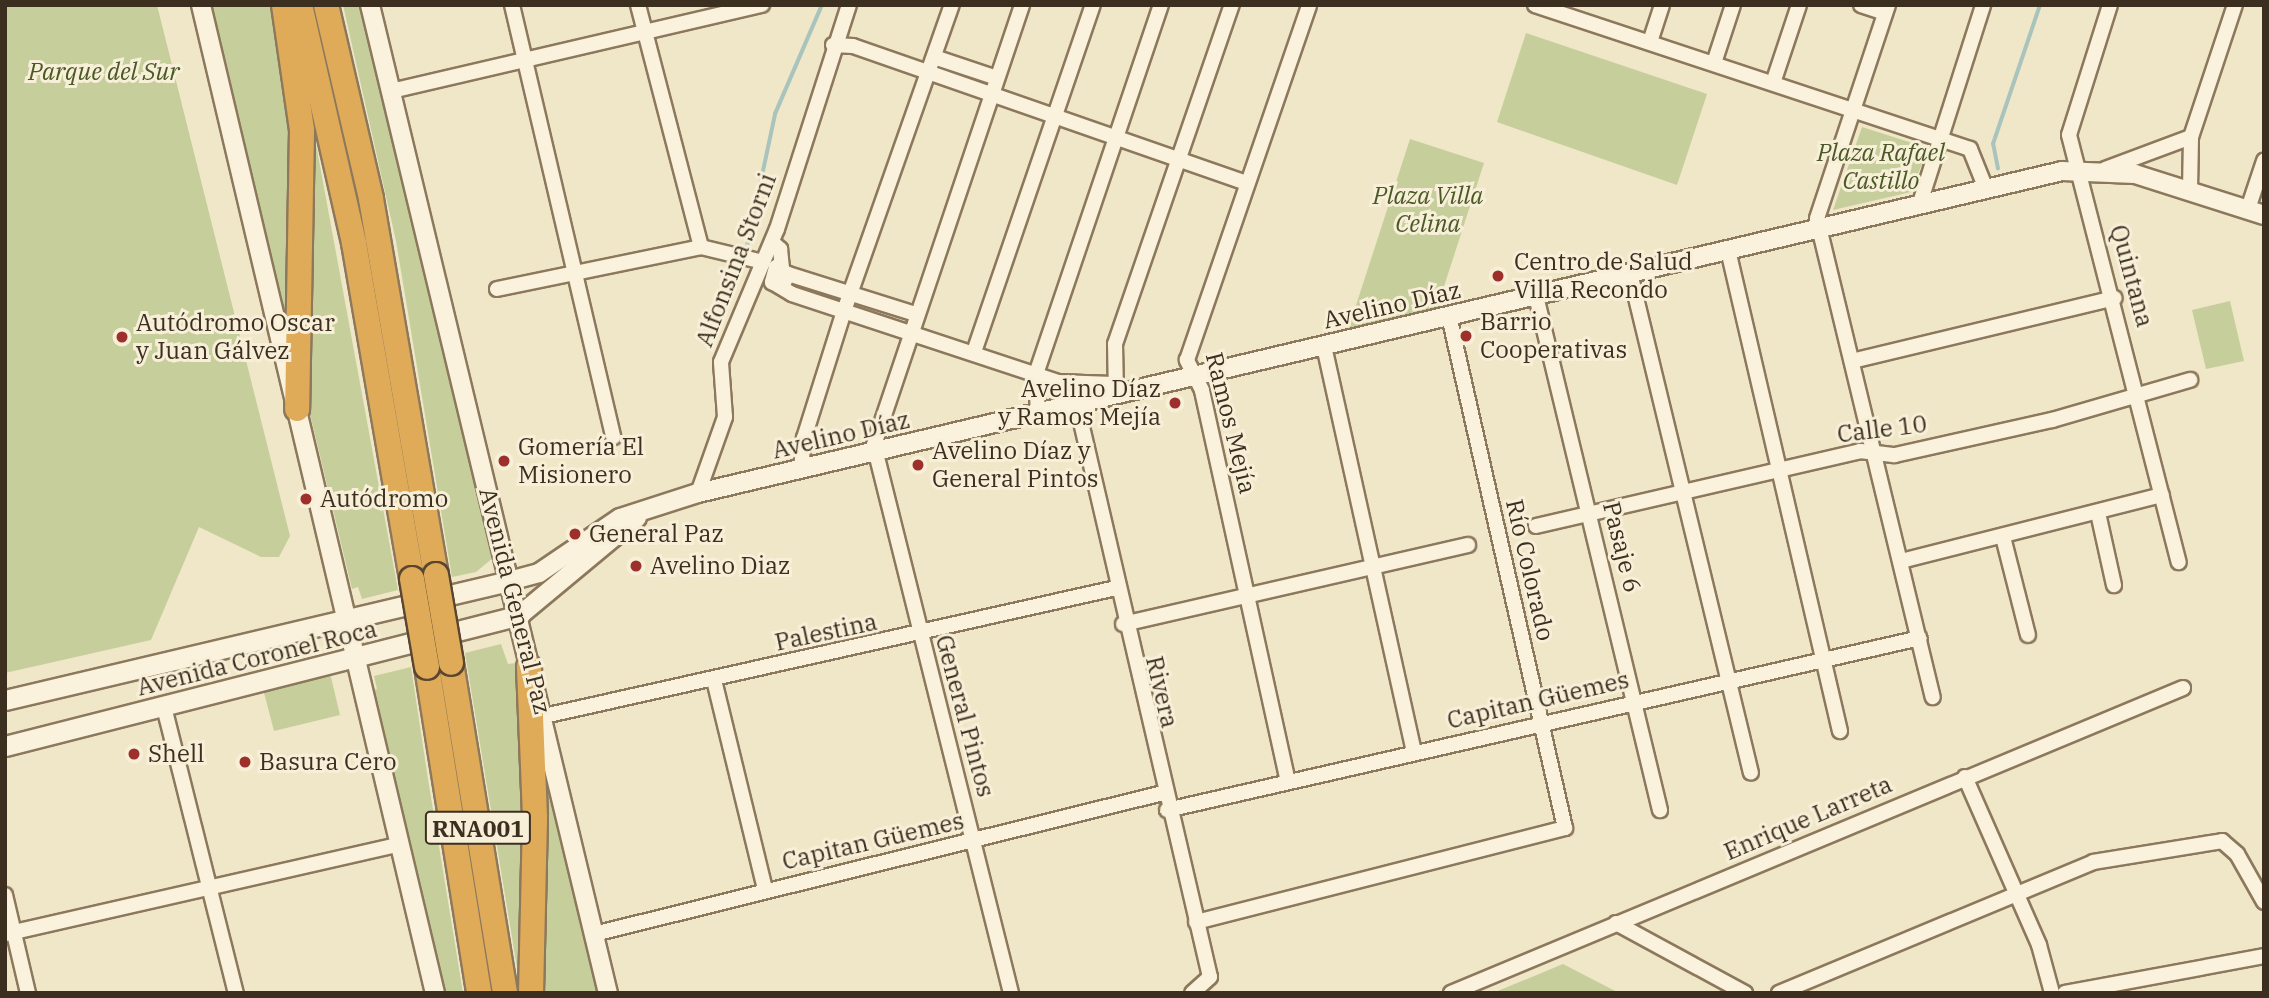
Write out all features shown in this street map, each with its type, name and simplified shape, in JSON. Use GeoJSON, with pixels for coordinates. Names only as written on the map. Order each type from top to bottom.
{"type":"FeatureCollection","features":[{"type":"Feature","properties":{"kind":"highway"},"geometry":{"type":"LineString","coordinates":[[284,5],[302,130],[297,409]]}},
{"type":"Feature","properties":{"kind":"highway","name":"RNA001"},"geometry":{"type":"LineString","coordinates":[[300,5],[351,230],[427,667],[479,993]]}},
{"type":"Feature","properties":{"kind":"highway","name":"RNA001"},"geometry":{"type":"LineString","coordinates":[[326,5],[371,199],[505,993]]}},
{"type":"Feature","properties":{"kind":"highway"},"geometry":{"type":"LineString","coordinates":[[529,667],[535,818],[531,993]]}},
{"type":"Feature","properties":{"kind":"main road","name":"Avenida Coronel Roca"},"geometry":{"type":"LineString","coordinates":[[5,700],[513,580]]}},
{"type":"Feature","properties":{"kind":"main road","name":"Avenida Coronel Roca"},"geometry":{"type":"LineString","coordinates":[[5,746],[520,615]]}},
{"type":"Feature","properties":{"kind":"street"},"geometry":{"type":"LineString","coordinates":[[201,5],[353,659],[435,993]]}},
{"type":"Feature","properties":{"kind":"street","name":"Avenida General Paz"},"geometry":{"type":"LineString","coordinates":[[370,5],[513,580],[529,667],[544,716],[608,993]]}},
{"type":"Feature","properties":{"kind":"street"},"geometry":{"type":"LineString","coordinates":[[512,5],[613,438]]}},
{"type":"Feature","properties":{"kind":"street"},"geometry":{"type":"LineString","coordinates":[[638,5],[701,247]]}},
{"type":"Feature","properties":{"kind":"street"},"geometry":{"type":"LineString","coordinates":[[391,92],[645,35],[762,5]]}},
{"type":"Feature","properties":{"kind":"street","name":"Alfonsina Storni"},"geometry":{"type":"LineString","coordinates":[[698,493],[725,417],[721,362],[772,242],[818,111],[833,45],[849,5]]}},
{"type":"Feature","properties":{"kind":"street"},"geometry":{"type":"LineString","coordinates":[[801,470],[804,439],[844,311],[952,5]]}},
{"type":"Feature","properties":{"kind":"street"},"geometry":{"type":"LineString","coordinates":[[876,452],[916,314],[1022,5]]}},
{"type":"Feature","properties":{"kind":"street"},"geometry":{"type":"LineString","coordinates":[[974,352],[1093,5]]}},
{"type":"Feature","properties":{"kind":"street"},"geometry":{"type":"LineString","coordinates":[[1038,414],[1035,374],[1161,5]]}},
{"type":"Feature","properties":{"kind":"street"},"geometry":{"type":"LineString","coordinates":[[772,242],[780,249],[785,275],[844,311],[1035,374],[1083,387],[1115,390],[1115,344],[1232,5]]}},
{"type":"Feature","properties":{"kind":"street","name":"Ramos Mejía"},"geometry":{"type":"LineString","coordinates":[[1288,782],[1248,594],[1189,348],[1309,5]]}},
{"type":"Feature","properties":{"kind":"street"},"geometry":{"type":"LineString","coordinates":[[1535,5],[1852,108],[1975,153],[1986,189]]}},
{"type":"Feature","properties":{"kind":"street"},"geometry":{"type":"LineString","coordinates":[[1583,20],[1589,5]]}},
{"type":"Feature","properties":{"kind":"street"},"geometry":{"type":"LineString","coordinates":[[1650,42],[1662,5]]}},
{"type":"Feature","properties":{"kind":"street"},"geometry":{"type":"LineString","coordinates":[[1714,63],[1733,5]]}},
{"type":"Feature","properties":{"kind":"street"},"geometry":{"type":"LineString","coordinates":[[1773,83],[1800,5]]}},
{"type":"Feature","properties":{"kind":"street"},"geometry":{"type":"LineString","coordinates":[[1920,203],[1938,138],[1983,5]]}},
{"type":"Feature","properties":{"kind":"street","name":"Quintana"},"geometry":{"type":"LineString","coordinates":[[2110,5],[2069,129],[2115,298],[2179,562]]}},
{"type":"Feature","properties":{"kind":"street"},"geometry":{"type":"LineString","coordinates":[[2190,190],[2191,137],[2235,5]]}},
{"type":"Feature","properties":{"kind":"street"},"geometry":{"type":"LineString","coordinates":[[1864,6],[1886,9],[1852,108],[1818,228],[1933,697]]}},
{"type":"Feature","properties":{"kind":"street"},"geometry":{"type":"LineString","coordinates":[[833,45],[992,94],[1247,183]]}},
{"type":"Feature","properties":{"kind":"street"},"geometry":{"type":"LineString","coordinates":[[934,57],[997,78]]}},
{"type":"Feature","properties":{"kind":"street"},"geometry":{"type":"LineString","coordinates":[[2105,169],[2191,137]]}},
{"type":"Feature","properties":{"kind":"street"},"geometry":{"type":"LineString","coordinates":[[2256,212],[2264,161]]}},
{"type":"Feature","properties":{"kind":"street","name":"Avelino Díaz"},"geometry":{"type":"LineString","coordinates":[[513,580],[538,573],[607,524],[698,493],[1076,405],[1115,390],[1195,376],[1920,203],[2080,169],[2105,169],[2190,190],[2256,212]]}},
{"type":"Feature","properties":{"kind":"street"},"geometry":{"type":"LineString","coordinates":[[497,289],[701,247],[763,262]]}},
{"type":"Feature","properties":{"kind":"street"},"geometry":{"type":"LineString","coordinates":[[1728,250],[1840,731]]}},
{"type":"Feature","properties":{"kind":"street"},"geometry":{"type":"LineString","coordinates":[[1630,274],[1751,773]]}},
{"type":"Feature","properties":{"kind":"street"},"geometry":{"type":"LineString","coordinates":[[785,275],[851,291],[916,314]]}},
{"type":"Feature","properties":{"kind":"street","name":"Pasaje 6"},"geometry":{"type":"LineString","coordinates":[[1536,296],[1636,700],[1660,810]]}},
{"type":"Feature","properties":{"kind":"street"},"geometry":{"type":"LineString","coordinates":[[1852,361],[2115,298]]}},
{"type":"Feature","properties":{"kind":"street","name":"Río Colorado"},"geometry":{"type":"LineString","coordinates":[[1196,922],[1562,833],[1567,822],[1541,724],[1449,316]]}},
{"type":"Feature","properties":{"kind":"street"},"geometry":{"type":"LineString","coordinates":[[1324,346],[1415,753]]}},
{"type":"Feature","properties":{"kind":"street","name":"Calle 10"},"geometry":{"type":"LineString","coordinates":[[1536,526],[1780,469],[1875,453],[1895,455],[2190,380]]}},
{"type":"Feature","properties":{"kind":"street","name":"Rivera"},"geometry":{"type":"LineString","coordinates":[[1076,405],[1123,624],[1210,977],[1206,987],[1192,993]]}},
{"type":"Feature","properties":{"kind":"street","name":"General Pintos"},"geometry":{"type":"LineString","coordinates":[[876,452],[920,635],[975,840],[1011,993]]}},
{"type":"Feature","properties":{"kind":"street"},"geometry":{"type":"LineString","coordinates":[[1901,561],[2162,495]]}},
{"type":"Feature","properties":{"kind":"street","name":"Avelino Díaz"},"geometry":{"type":"LineString","coordinates":[[520,615],[654,506]]}},
{"type":"Feature","properties":{"kind":"street"},"geometry":{"type":"LineString","coordinates":[[2098,513],[2115,585]]}},
{"type":"Feature","properties":{"kind":"street"},"geometry":{"type":"LineString","coordinates":[[2003,537],[2028,635]]}},
{"type":"Feature","properties":{"kind":"street"},"geometry":{"type":"LineString","coordinates":[[1123,624],[1468,545]]}},
{"type":"Feature","properties":{"kind":"street","name":"Palestina"},"geometry":{"type":"LineString","coordinates":[[544,716],[920,635],[1116,588]]}},
{"type":"Feature","properties":{"kind":"street","name":"Capitan Güemes"},"geometry":{"type":"LineString","coordinates":[[1167,810],[1729,678],[1920,638]]}},
{"type":"Feature","properties":{"kind":"street"},"geometry":{"type":"LineString","coordinates":[[714,680],[765,889]]}},
{"type":"Feature","properties":{"kind":"street","name":"Enrique Larreta"},"geometry":{"type":"LineString","coordinates":[[1451,993],[2183,688]]}},
{"type":"Feature","properties":{"kind":"street"},"geometry":{"type":"LineString","coordinates":[[164,707],[211,885],[236,993]]}},
{"type":"Feature","properties":{"kind":"street"},"geometry":{"type":"LineString","coordinates":[[1965,777],[2016,890],[2052,993]]}},
{"type":"Feature","properties":{"kind":"street","name":"Capitan Güemes"},"geometry":{"type":"LineString","coordinates":[[594,934],[765,889],[1163,793]]}},
{"type":"Feature","properties":{"kind":"street"},"geometry":{"type":"LineString","coordinates":[[1779,993],[2077,866],[2213,840],[2232,846],[2264,902]]}},
{"type":"Feature","properties":{"kind":"street"},"geometry":{"type":"LineString","coordinates":[[10,932],[400,844]]}},
{"type":"Feature","properties":{"kind":"street"},"geometry":{"type":"LineString","coordinates":[[5,895],[10,932],[28,993]]}},
{"type":"Feature","properties":{"kind":"street"},"geometry":{"type":"LineString","coordinates":[[1616,923],[1745,993]]}},
{"type":"Feature","properties":{"kind":"street"},"geometry":{"type":"LineString","coordinates":[[2065,993],[2264,956]]}},
{"type":"Feature","properties":{"kind":"green space","name":"Autódromo Oscar y Juan Gálvez"},"geometry":{"type":"Polygon","coordinates":[[[5,5],[157,5],[290,536],[279,557],[261,557],[199,527],[151,640],[5,673],[5,5]]]}},
{"type":"Feature","properties":{"kind":"green space"},"geometry":{"type":"Polygon","coordinates":[[[206,5],[274,5],[291,128],[290,348],[206,5]]]}},
{"type":"Feature","properties":{"kind":"green space"},"geometry":{"type":"Polygon","coordinates":[[[343,5],[360,5],[494,557],[476,572],[452,577],[396,241],[343,5]]]}},
{"type":"Feature","properties":{"kind":"green space"},"geometry":{"type":"Polygon","coordinates":[[[1526,33],[1707,94],[1677,185],[1497,122],[1526,33]]]}},
{"type":"Feature","properties":{"kind":"green space"},"geometry":{"type":"Polygon","coordinates":[[[309,106],[398,590],[362,599],[358,587],[352,589],[304,389],[309,106]]]}},
{"type":"Feature","properties":{"kind":"green space","name":"Plaza Rafael Castillo"},"geometry":{"type":"Polygon","coordinates":[[[1862,127],[1928,148],[1911,192],[1833,210],[1862,127]]]}},
{"type":"Feature","properties":{"kind":"green space","name":"Plaza Villa Celina"},"geometry":{"type":"Polygon","coordinates":[[[1410,139],[1484,163],[1437,308],[1347,333],[1410,139]]]}},
{"type":"Feature","properties":{"kind":"green space"},"geometry":{"type":"Polygon","coordinates":[[[2230,301],[2244,361],[2206,369],[2192,310],[2230,301]]]}},
{"type":"Feature","properties":{"kind":"green space"},"geometry":{"type":"Polygon","coordinates":[[[501,644],[508,664],[516,663],[528,739],[520,986],[465,653],[501,644]]]}},
{"type":"Feature","properties":{"kind":"green space"},"geometry":{"type":"Polygon","coordinates":[[[411,667],[463,993],[444,993],[371,691],[377,689],[374,676],[411,667]]]}},
{"type":"Feature","properties":{"kind":"green space"},"geometry":{"type":"Polygon","coordinates":[[[330,673],[340,715],[274,731],[263,689],[330,673]]]}},
{"type":"Feature","properties":{"kind":"green space"},"geometry":{"type":"Polygon","coordinates":[[[542,752],[600,993],[539,993],[542,752]]]}},
{"type":"Feature","properties":{"kind":"green space"},"geometry":{"type":"Polygon","coordinates":[[[1563,964],[1619,993],[1493,993],[1563,964]]]}},
{"type":"Feature","properties":{"kind":"waterway"},"geometry":{"type":"LineString","coordinates":[[746,251],[775,114],[822,5]]}},
{"type":"Feature","properties":{"kind":"waterway"},"geometry":{"type":"LineString","coordinates":[[1998,169],[1993,144],[2040,5]]}},
{"type":"Feature","properties":{"kind":"place","name":"Centro de Salud Villa Recondo"},"geometry":{"type":"Point","coordinates":[1498,276]}},
{"type":"Feature","properties":{"kind":"place","name":"Barrio Cooperativas"},"geometry":{"type":"Point","coordinates":[1466,336]}},
{"type":"Feature","properties":{"kind":"place","name":"Autódromo Oscar y Juan Gálvez"},"geometry":{"type":"Point","coordinates":[122,337]}},
{"type":"Feature","properties":{"kind":"place","name":"Avelino Díaz y Ramos Mejía"},"geometry":{"type":"Point","coordinates":[1175,403]}},
{"type":"Feature","properties":{"kind":"place","name":"Gomería El Misionero"},"geometry":{"type":"Point","coordinates":[504,461]}},
{"type":"Feature","properties":{"kind":"place","name":"Avelino Díaz y General Pintos"},"geometry":{"type":"Point","coordinates":[918,465]}},
{"type":"Feature","properties":{"kind":"place","name":"Autódromo"},"geometry":{"type":"Point","coordinates":[306,499]}},
{"type":"Feature","properties":{"kind":"place","name":"General Paz"},"geometry":{"type":"Point","coordinates":[575,534]}},
{"type":"Feature","properties":{"kind":"place","name":"Avelino Diaz"},"geometry":{"type":"Point","coordinates":[636,566]}},
{"type":"Feature","properties":{"kind":"place","name":"Shell"},"geometry":{"type":"Point","coordinates":[134,754]}},
{"type":"Feature","properties":{"kind":"place","name":"Basura Cero"},"geometry":{"type":"Point","coordinates":[245,762]}},
{"type":"Feature","properties":{"kind":"park label","name":"Parque del Sur"},"geometry":{"type":"Point","coordinates":[104,72]}}]}
